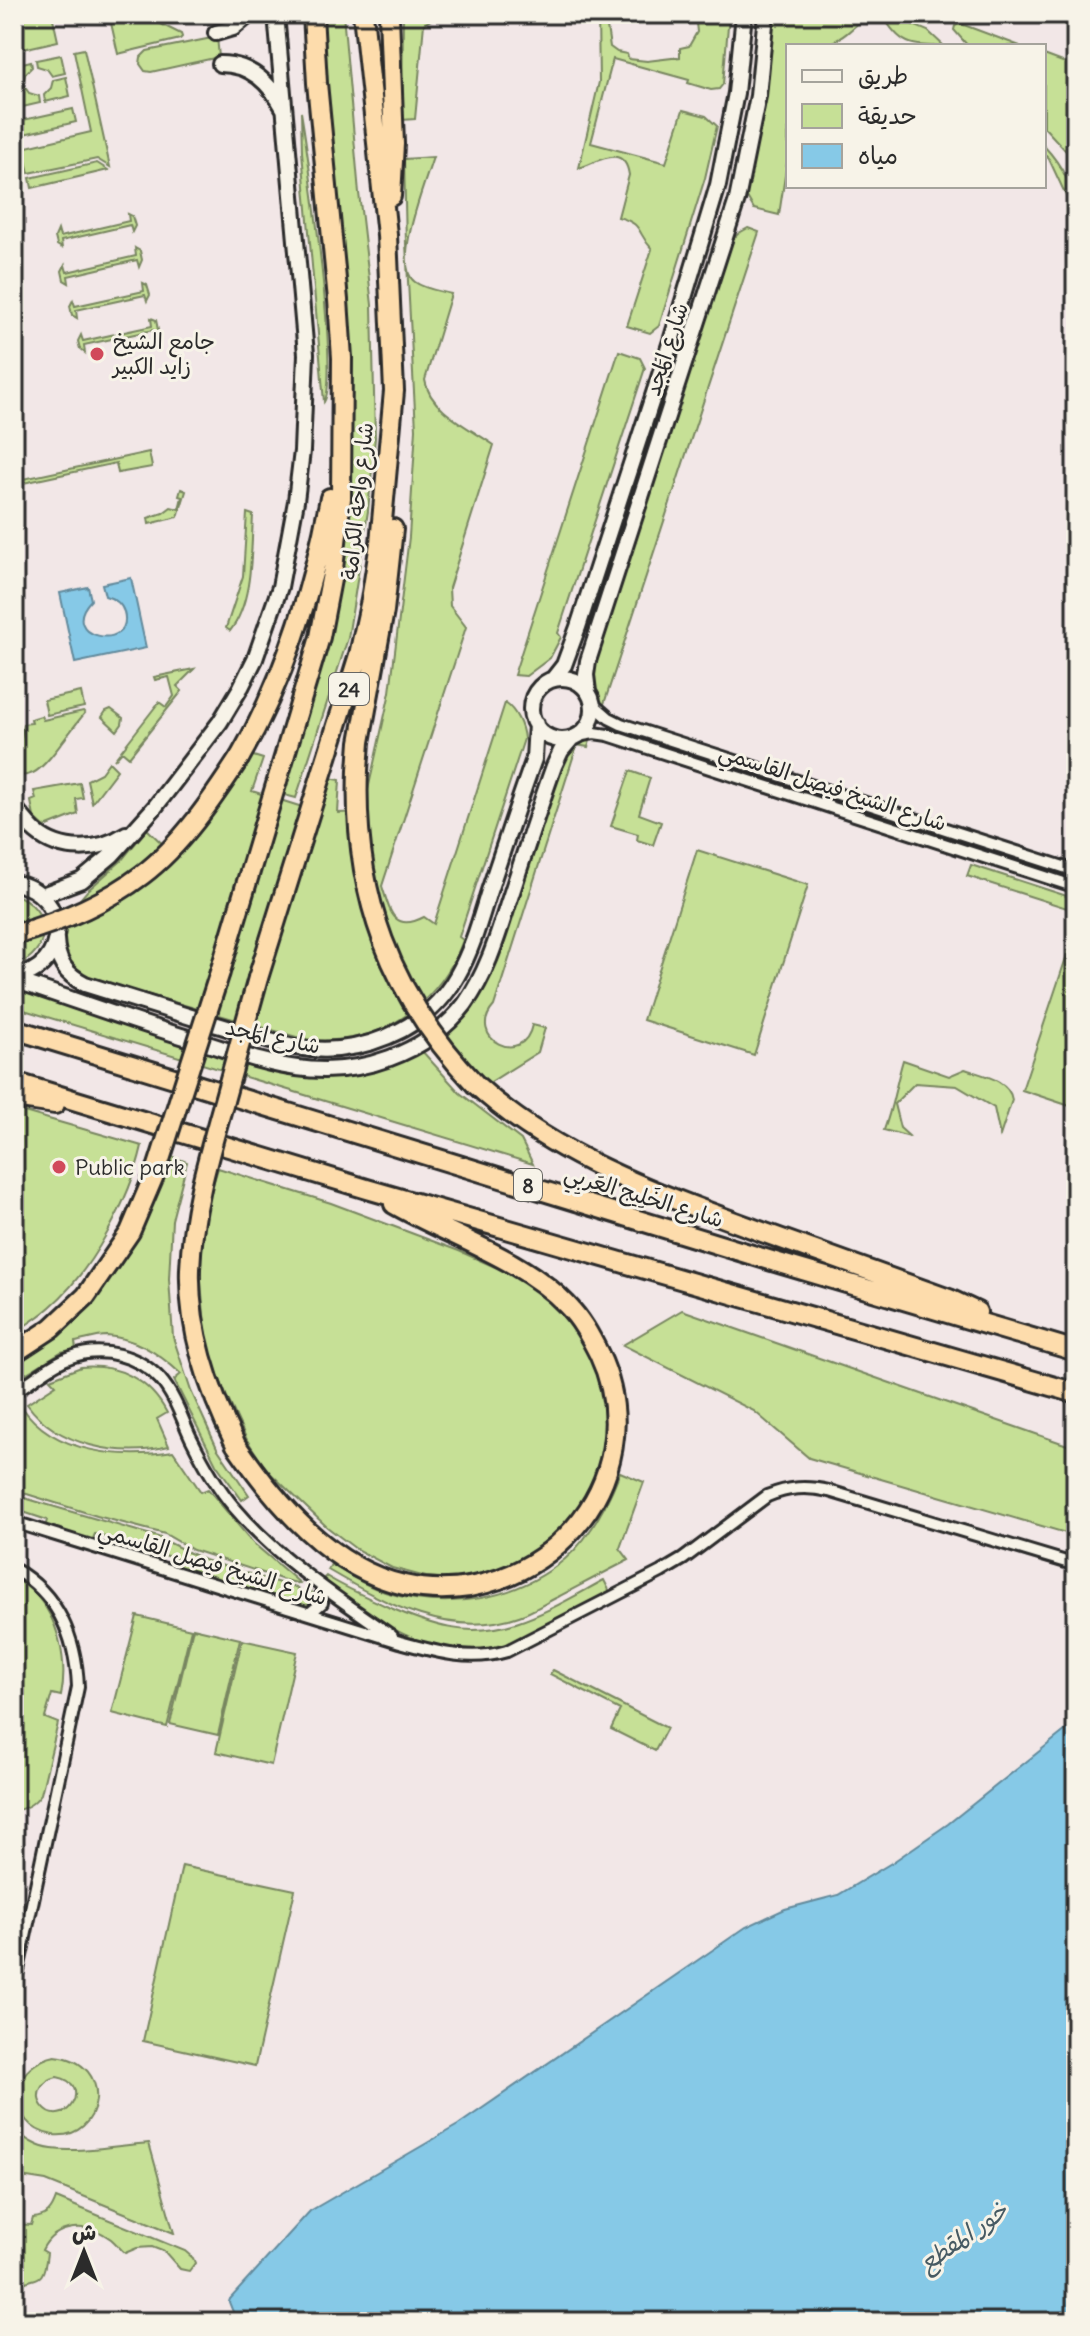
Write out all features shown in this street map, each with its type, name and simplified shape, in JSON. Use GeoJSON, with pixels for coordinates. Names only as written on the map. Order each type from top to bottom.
{"type":"FeatureCollection","features":[{"type":"Feature","properties":{"kind":"highway"},"geometry":{"type":"LineString","coordinates":[[303,14],[317,83]]}},
{"type":"Feature","properties":{"kind":"highway","name":"شارع واحة الكرامة"},"geometry":{"type":"LineString","coordinates":[[14,1353],[52,1328],[86,1296],[130,1232],[158,1166],[220,972],[320,637],[337,541],[342,484],[342,358],[313,14]]}},
{"type":"Feature","properties":{"kind":"highway","name":"شارع واحة الكرامة"},"geometry":{"type":"LineString","coordinates":[[363,14],[387,235],[394,391],[380,543],[359,655],[258,978],[202,1181],[195,1212],[190,1271],[195,1328],[215,1404],[256,1475],[284,1507],[349,1562],[403,1585],[454,1589],[490,1583],[543,1559],[581,1521],[602,1485],[614,1450],[615,1433],[608,1373],[586,1328],[566,1303],[538,1279],[367,1189]]}},
{"type":"Feature","properties":{"kind":"highway"},"geometry":{"type":"LineString","coordinates":[[387,235],[394,144],[389,14]]}},
{"type":"Feature","properties":{"kind":"highway"},"geometry":{"type":"LineString","coordinates":[[394,391],[397,448],[390,563],[360,742],[358,828],[366,885],[382,940],[393,967],[437,1042],[476,1085],[525,1126],[582,1159],[677,1201],[949,1299],[1042,1341]]}},
{"type":"Feature","properties":{"kind":"highway"},"geometry":{"type":"LineString","coordinates":[[14,935],[84,909],[120,890],[169,849],[212,799],[262,719],[277,685],[314,577],[340,457]]}},
{"type":"Feature","properties":{"kind":"highway","name":"شارع الخَلِيج العَربِي"},"geometry":{"type":"LineString","coordinates":[[14,1029],[1076,1351]]}},
{"type":"Feature","properties":{"kind":"highway","name":"8"},"geometry":{"type":"LineString","coordinates":[[14,1082],[367,1189],[1076,1393]]}},
{"type":"Feature","properties":{"kind":"highway"},"geometry":{"type":"LineString","coordinates":[[14,1098],[117,1114]]}},
{"type":"Feature","properties":{"kind":"street"},"geometry":{"type":"LineString","coordinates":[[216,33],[233,28],[250,14]]}},
{"type":"Feature","properties":{"kind":"street"},"geometry":{"type":"LineString","coordinates":[[14,883],[42,895],[82,880],[112,855],[155,807],[220,722],[255,659],[280,587],[302,451],[306,354],[276,14]]}},
{"type":"Feature","properties":{"kind":"street","name":"شارع المَجد"},"geometry":{"type":"LineString","coordinates":[[553,679],[564,665],[578,627],[710,213],[736,93],[744,14]]}},
{"type":"Feature","properties":{"kind":"street","name":"شارع المَجد"},"geometry":{"type":"LineString","coordinates":[[590,698],[586,675],[588,661],[737,200],[758,96],[766,14]]}},
{"type":"Feature","properties":{"kind":"street"},"geometry":{"type":"LineString","coordinates":[[220,64],[237,65],[258,75],[272,89],[285,111]]}},
{"type":"Feature","properties":{"kind":"street"},"geometry":{"type":"LineString","coordinates":[[553,679],[573,680],[590,698],[589,724],[574,737],[555,738],[541,731],[531,709],[540,687],[553,679]]}},
{"type":"Feature","properties":{"kind":"street","name":"شارع الشيخ فيصل القاسمي"},"geometry":{"type":"LineString","coordinates":[[590,698],[609,718],[621,724],[1076,871]]}},
{"type":"Feature","properties":{"kind":"street","name":"شارع المَجد"},"geometry":{"type":"LineString","coordinates":[[42,895],[55,915],[61,964],[71,976],[85,984],[279,1043],[312,1049],[363,1045],[410,1025],[437,1003],[447,992],[466,958],[534,759],[536,724]]}},
{"type":"Feature","properties":{"kind":"street","name":"شارع الشيخ فيصل القاسمي"},"geometry":{"type":"LineString","coordinates":[[574,737],[594,733],[608,735],[1076,887]]}},
{"type":"Feature","properties":{"kind":"street","name":"شارع المَجد"},"geometry":{"type":"LineString","coordinates":[[14,978],[63,998],[175,1034],[296,1068],[328,1070],[359,1067],[399,1055],[442,1027],[476,986],[493,949],[554,766],[561,751],[574,737]]}},
{"type":"Feature","properties":{"kind":"street"},"geometry":{"type":"LineString","coordinates":[[14,808],[45,838],[82,848],[121,838],[155,807]]}},
{"type":"Feature","properties":{"kind":"street"},"geometry":{"type":"LineString","coordinates":[[14,978],[39,967],[47,959],[56,939]]}},
{"type":"Feature","properties":{"kind":"street","name":"شارع الشيخ فيصل القاسمي"},"geometry":{"type":"LineString","coordinates":[[14,1392],[55,1365],[85,1353],[117,1354],[147,1368],[169,1391],[205,1465],[225,1496],[255,1529],[322,1588],[400,1642]]}},
{"type":"Feature","properties":{"kind":"street","name":"شارع الشيخ فيصل القاسمي"},"geometry":{"type":"LineString","coordinates":[[14,1522],[400,1642],[466,1657],[507,1651],[683,1559],[767,1496],[798,1487],[829,1491],[1076,1565]]}},
{"type":"Feature","properties":{"kind":"street"},"geometry":{"type":"LineString","coordinates":[[14,1569],[45,1595],[64,1620],[77,1667],[78,1687],[14,1989]]}},
{"type":"Feature","properties":{"kind":"street"},"geometry":{"type":"LineString","coordinates":[[310,1613],[322,1603],[322,1588]]}},
{"type":"Feature","properties":{"kind":"green space"},"geometry":{"type":"Polygon","coordinates":[[[14,14],[52,14],[58,41],[14,51],[14,14]]]}},
{"type":"Feature","properties":{"kind":"green space"},"geometry":{"type":"Polygon","coordinates":[[[109,14],[141,14],[182,37],[118,54],[109,14]]]}},
{"type":"Feature","properties":{"kind":"green space"},"geometry":{"type":"Polygon","coordinates":[[[319,14],[343,14],[372,305],[375,438],[368,511],[348,638],[296,798],[277,793],[344,509],[319,14]]]}},
{"type":"Feature","properties":{"kind":"green space"},"geometry":{"type":"Polygon","coordinates":[[[403,14],[435,14],[424,24],[415,119],[402,120],[403,14]]]}},
{"type":"Feature","properties":{"kind":"green space"},"geometry":{"type":"Polygon","coordinates":[[[598,14],[605,14],[610,47],[627,54],[629,59],[647,61],[680,57],[680,48],[689,46],[697,32],[695,14],[729,14],[723,84],[719,89],[711,90],[688,83],[689,80],[613,59],[591,143],[666,163],[683,110],[706,116],[717,126],[705,178],[659,326],[650,333],[627,326],[652,249],[636,226],[618,217],[629,175],[626,165],[622,159],[609,157],[579,168],[599,82],[598,14]]]}},
{"type":"Feature","properties":{"kind":"green space"},"geometry":{"type":"Polygon","coordinates":[[[770,14],[866,14],[832,42],[786,44],[786,169],[779,215],[754,209],[744,192],[770,14]]]}},
{"type":"Feature","properties":{"kind":"green space"},"geometry":{"type":"Polygon","coordinates":[[[882,14],[902,14],[942,44],[907,42],[888,25],[882,14]]]}},
{"type":"Feature","properties":{"kind":"green space"},"geometry":{"type":"Polygon","coordinates":[[[964,25],[1015,44],[966,44],[954,30],[955,26],[964,25]]]}},
{"type":"Feature","properties":{"kind":"green space"},"geometry":{"type":"Polygon","coordinates":[[[217,37],[219,57],[151,72],[145,71],[140,64],[141,57],[147,51],[217,37]]]}},
{"type":"Feature","properties":{"kind":"green space"},"geometry":{"type":"Polygon","coordinates":[[[84,49],[110,167],[97,159],[29,173],[26,161],[20,162],[18,149],[91,132],[74,51],[84,49]]]}},
{"type":"Feature","properties":{"kind":"green space"},"geometry":{"type":"Polygon","coordinates":[[[61,55],[65,73],[52,76],[47,69],[37,66],[36,60],[61,55]]]}},
{"type":"Feature","properties":{"kind":"green space"},"geometry":{"type":"Polygon","coordinates":[[[1046,56],[1076,67],[1076,109],[1066,125],[1076,154],[1076,172],[1067,152],[1046,129],[1046,56]]]}},
{"type":"Feature","properties":{"kind":"green space"},"geometry":{"type":"Polygon","coordinates":[[[31,61],[32,67],[25,74],[23,83],[14,85],[14,65],[31,61]]]}},
{"type":"Feature","properties":{"kind":"green space"},"geometry":{"type":"Polygon","coordinates":[[[66,77],[70,96],[45,102],[44,95],[51,88],[53,80],[66,77]]]}},
{"type":"Feature","properties":{"kind":"green space"},"geometry":{"type":"Polygon","coordinates":[[[24,86],[29,93],[39,96],[40,103],[14,109],[14,89],[24,86]]]}},
{"type":"Feature","properties":{"kind":"green space"},"geometry":{"type":"Polygon","coordinates":[[[73,109],[76,122],[15,136],[14,122],[73,109]]]}},
{"type":"Feature","properties":{"kind":"green space"},"geometry":{"type":"Polygon","coordinates":[[[301,112],[326,311],[328,385],[324,402],[302,152],[301,112]]]}},
{"type":"Feature","properties":{"kind":"green space"},"geometry":{"type":"Polygon","coordinates":[[[1046,148],[1067,179],[1074,198],[1076,217],[1046,148]]]}},
{"type":"Feature","properties":{"kind":"green space"},"geometry":{"type":"Polygon","coordinates":[[[433,157],[412,222],[407,258],[404,159],[433,157]]]}},
{"type":"Feature","properties":{"kind":"green space"},"geometry":{"type":"Polygon","coordinates":[[[97,163],[108,170],[32,188],[30,178],[97,163]]]}},
{"type":"Feature","properties":{"kind":"green space"},"geometry":{"type":"Polygon","coordinates":[[[128,214],[132,216],[135,226],[132,232],[130,225],[61,241],[62,248],[57,245],[55,237],[58,230],[60,237],[129,221],[128,214]]]}},
{"type":"Feature","properties":{"kind":"green space"},"geometry":{"type":"Polygon","coordinates":[[[748,228],[759,232],[601,713],[589,706],[584,692],[728,244],[748,228]]]}},
{"type":"Feature","properties":{"kind":"green space"},"geometry":{"type":"Polygon","coordinates":[[[135,248],[140,251],[142,260],[139,267],[137,260],[68,276],[69,283],[64,280],[62,271],[65,265],[67,272],[136,256],[135,248]]]}},
{"type":"Feature","properties":{"kind":"green space"},"geometry":{"type":"Polygon","coordinates":[[[407,260],[409,273],[415,282],[451,294],[425,380],[428,391],[442,409],[494,445],[449,588],[450,606],[466,627],[382,886],[391,911],[399,921],[424,917],[434,924],[505,703],[518,719],[524,739],[459,937],[463,940],[447,973],[422,1002],[392,1024],[351,1038],[307,1040],[93,979],[74,970],[65,958],[64,942],[71,910],[121,861],[147,829],[174,855],[250,755],[263,759],[252,791],[318,812],[329,778],[340,780],[338,813],[363,812],[390,692],[409,537],[416,429],[407,260]]]}},
{"type":"Feature","properties":{"kind":"green space"},"geometry":{"type":"Polygon","coordinates":[[[143,283],[147,285],[150,295],[147,301],[145,295],[76,310],[77,318],[72,315],[70,306],[73,300],[75,306],[144,291],[143,283]]]}},
{"type":"Feature","properties":{"kind":"green space"},"geometry":{"type":"Polygon","coordinates":[[[151,318],[156,320],[158,330],[155,338],[153,330],[84,345],[85,353],[80,349],[78,341],[81,335],[83,341],[152,326],[151,318]]]}},
{"type":"Feature","properties":{"kind":"green space"},"geometry":{"type":"Polygon","coordinates":[[[619,351],[640,358],[645,368],[558,633],[561,637],[550,658],[526,676],[514,675],[619,351]]]}},
{"type":"Feature","properties":{"kind":"green space"},"geometry":{"type":"Polygon","coordinates":[[[149,452],[152,467],[118,473],[116,463],[14,485],[14,481],[149,452]]]}},
{"type":"Feature","properties":{"kind":"green space"},"geometry":{"type":"Polygon","coordinates":[[[181,489],[186,491],[178,517],[149,524],[148,518],[171,507],[179,509],[181,489]]]}},
{"type":"Feature","properties":{"kind":"green space"},"geometry":{"type":"Polygon","coordinates":[[[247,513],[253,515],[247,591],[238,619],[230,631],[226,628],[243,576],[247,513]]]}},
{"type":"Feature","properties":{"kind":"green space"},"geometry":{"type":"Polygon","coordinates":[[[194,669],[177,686],[182,691],[129,757],[122,751],[114,760],[159,702],[166,707],[174,696],[169,677],[155,680],[154,677],[194,669]]]}},
{"type":"Feature","properties":{"kind":"green space"},"geometry":{"type":"Polygon","coordinates":[[[81,692],[84,707],[47,715],[44,700],[81,692]]]}},
{"type":"Feature","properties":{"kind":"green space"},"geometry":{"type":"Polygon","coordinates":[[[111,709],[123,718],[117,731],[102,717],[111,709]]]}},
{"type":"Feature","properties":{"kind":"green space"},"geometry":{"type":"Polygon","coordinates":[[[85,713],[39,769],[25,775],[14,775],[23,724],[32,723],[31,719],[41,716],[43,720],[85,713]]]}},
{"type":"Feature","properties":{"kind":"green space"},"geometry":{"type":"Polygon","coordinates":[[[586,736],[590,741],[588,747],[577,745],[494,1006],[487,1018],[486,1029],[499,1044],[508,1046],[518,1045],[527,1038],[532,1025],[545,1028],[538,1052],[489,1083],[441,1037],[458,1020],[559,762],[577,739],[586,736]]]}},
{"type":"Feature","properties":{"kind":"green space"},"geometry":{"type":"Polygon","coordinates":[[[109,762],[117,770],[92,803],[87,780],[101,773],[109,762]]]}},
{"type":"Feature","properties":{"kind":"green space"},"geometry":{"type":"Polygon","coordinates":[[[630,771],[650,778],[639,814],[661,822],[653,845],[637,840],[638,834],[611,826],[630,771]]]}},
{"type":"Feature","properties":{"kind":"green space"},"geometry":{"type":"Polygon","coordinates":[[[80,783],[83,798],[76,799],[78,814],[45,827],[34,817],[31,801],[36,799],[34,791],[80,783]]]}},
{"type":"Feature","properties":{"kind":"green space"},"geometry":{"type":"Polygon","coordinates":[[[697,850],[808,885],[754,1055],[643,1020],[697,850]]]}},
{"type":"Feature","properties":{"kind":"green space"},"geometry":{"type":"Polygon","coordinates":[[[971,865],[1076,899],[1076,911],[967,876],[971,865]]]}},
{"type":"Feature","properties":{"kind":"green space"},"geometry":{"type":"Polygon","coordinates":[[[14,894],[36,909],[43,930],[36,951],[14,967],[14,894]]]}},
{"type":"Feature","properties":{"kind":"green space"},"geometry":{"type":"Polygon","coordinates":[[[1076,928],[1076,1108],[1022,1090],[1076,928]]]}},
{"type":"Feature","properties":{"kind":"green space"},"geometry":{"type":"Polygon","coordinates":[[[14,987],[272,1068],[319,1077],[357,1076],[398,1063],[422,1051],[460,1093],[521,1140],[533,1164],[14,1007],[14,987]]]}},
{"type":"Feature","properties":{"kind":"green space"},"geometry":{"type":"Polygon","coordinates":[[[903,1060],[949,1076],[965,1069],[1001,1083],[1012,1100],[1000,1136],[994,1108],[957,1086],[915,1083],[894,1104],[900,1128],[910,1137],[884,1130],[903,1060]]]}},
{"type":"Feature","properties":{"kind":"green space"},"geometry":{"type":"Polygon","coordinates":[[[14,1109],[142,1146],[119,1211],[94,1254],[66,1292],[14,1333],[14,1109]]]}},
{"type":"Feature","properties":{"kind":"green space"},"geometry":{"type":"Polygon","coordinates":[[[169,1155],[187,1162],[172,1220],[169,1279],[173,1337],[191,1391],[217,1448],[249,1495],[242,1500],[216,1464],[174,1380],[181,1374],[147,1349],[118,1337],[95,1337],[75,1342],[76,1349],[61,1352],[14,1381],[14,1361],[96,1296],[120,1265],[139,1230],[169,1155]]]}},
{"type":"Feature","properties":{"kind":"green space"},"geometry":{"type":"Polygon","coordinates":[[[218,1168],[331,1203],[459,1251],[529,1282],[566,1310],[607,1373],[606,1460],[565,1534],[510,1568],[455,1579],[426,1577],[392,1568],[356,1549],[327,1527],[266,1469],[247,1440],[226,1395],[211,1357],[205,1325],[200,1272],[204,1214],[218,1168]]]}},
{"type":"Feature","properties":{"kind":"green space"},"geometry":{"type":"Polygon","coordinates":[[[682,1310],[1076,1448],[1076,1536],[809,1458],[754,1411],[623,1345],[682,1310]]]}},
{"type":"Feature","properties":{"kind":"green space"},"geometry":{"type":"Polygon","coordinates":[[[81,1367],[120,1371],[151,1391],[167,1413],[157,1419],[169,1446],[130,1450],[91,1445],[55,1430],[27,1404],[56,1385],[50,1379],[81,1367]]]}},
{"type":"Feature","properties":{"kind":"green space"},"geometry":{"type":"Polygon","coordinates":[[[22,1407],[52,1435],[90,1450],[132,1454],[173,1451],[201,1492],[208,1489],[253,1543],[301,1584],[193,1550],[165,1534],[14,1490],[14,1411],[22,1407]]]}},
{"type":"Feature","properties":{"kind":"green space"},"geometry":{"type":"Polygon","coordinates":[[[620,1472],[644,1482],[620,1548],[629,1560],[519,1616],[469,1624],[444,1621],[396,1606],[328,1570],[331,1564],[371,1587],[408,1598],[456,1601],[502,1593],[545,1573],[574,1550],[598,1519],[620,1472]]]}},
{"type":"Feature","properties":{"kind":"green space"},"geometry":{"type":"Polygon","coordinates":[[[14,1495],[158,1537],[204,1560],[296,1588],[306,1597],[310,1591],[315,1594],[316,1600],[311,1606],[306,1606],[175,1567],[177,1559],[95,1534],[92,1541],[45,1528],[47,1520],[14,1509],[14,1495]]]}},
{"type":"Feature","properties":{"kind":"green space"},"geometry":{"type":"Polygon","coordinates":[[[14,1576],[34,1593],[50,1615],[60,1641],[63,1683],[61,1696],[52,1694],[45,1718],[58,1723],[41,1794],[29,1806],[14,1811],[14,1576]]]}},
{"type":"Feature","properties":{"kind":"green space"},"geometry":{"type":"Polygon","coordinates":[[[326,1576],[402,1613],[465,1630],[498,1628],[528,1619],[604,1580],[610,1592],[500,1647],[475,1651],[451,1650],[427,1644],[382,1623],[320,1582],[326,1576]]]}},
{"type":"Feature","properties":{"kind":"green space"},"geometry":{"type":"Polygon","coordinates":[[[137,1616],[191,1629],[167,1727],[112,1713],[137,1616]]]}},
{"type":"Feature","properties":{"kind":"green space"},"geometry":{"type":"Polygon","coordinates":[[[193,1628],[240,1639],[218,1735],[170,1724],[193,1628]]]}},
{"type":"Feature","properties":{"kind":"green space"},"geometry":{"type":"Polygon","coordinates":[[[242,1640],[297,1652],[271,1765],[216,1752],[242,1640]]]}},
{"type":"Feature","properties":{"kind":"green space"},"geometry":{"type":"Polygon","coordinates":[[[553,1670],[667,1728],[655,1751],[611,1729],[620,1710],[550,1674],[553,1670]]]}},
{"type":"Feature","properties":{"kind":"green space"},"geometry":{"type":"Polygon","coordinates":[[[182,1866],[295,1890],[255,2066],[143,2041],[182,1866]]]}},
{"type":"Feature","properties":{"kind":"green space"},"geometry":{"type":"Polygon","coordinates":[[[55,2056],[75,2061],[88,2072],[95,2085],[96,2100],[92,2114],[83,2126],[70,2134],[53,2135],[38,2130],[19,2110],[17,2089],[21,2080],[44,2059],[55,2056]],[[57,2077],[41,2088],[40,2102],[51,2113],[59,2114],[72,2104],[74,2088],[68,2081],[57,2077]]]}},
{"type":"Feature","properties":{"kind":"green space"},"geometry":{"type":"Polygon","coordinates":[[[14,2128],[31,2142],[52,2149],[149,2143],[174,2233],[46,2181],[14,2176],[14,2128]]]}},
{"type":"Feature","properties":{"kind":"green space"},"geometry":{"type":"Polygon","coordinates":[[[56,2198],[185,2251],[195,2263],[189,2271],[180,2269],[165,2252],[152,2247],[125,2253],[102,2233],[73,2228],[55,2234],[48,2241],[42,2250],[47,2253],[40,2277],[14,2289],[14,2224],[31,2225],[33,2218],[48,2212],[56,2198]]]}},
{"type":"Feature","properties":{"kind":"water"},"geometry":{"type":"Polygon","coordinates":[[[131,578],[146,648],[75,663],[60,593],[88,587],[91,600],[83,613],[83,624],[98,636],[109,636],[118,633],[124,625],[124,612],[116,601],[105,596],[102,584],[131,578]]]}},
{"type":"Feature","properties":{"kind":"water","name":"خور المقطع"},"geometry":{"type":"Polygon","coordinates":[[[1076,1722],[1076,2322],[237,2322],[230,2299],[310,2211],[458,2125],[746,1927],[785,1909],[838,1895],[893,1862],[948,1824],[1076,1722]]]}},
{"type":"Feature","properties":{"kind":"place","name":"جامع الشيخ زايد الكبير"},"geometry":{"type":"Point","coordinates":[97,354]}},
{"type":"Feature","properties":{"kind":"place","name":"Public park"},"geometry":{"type":"Point","coordinates":[59,1167]}}]}
